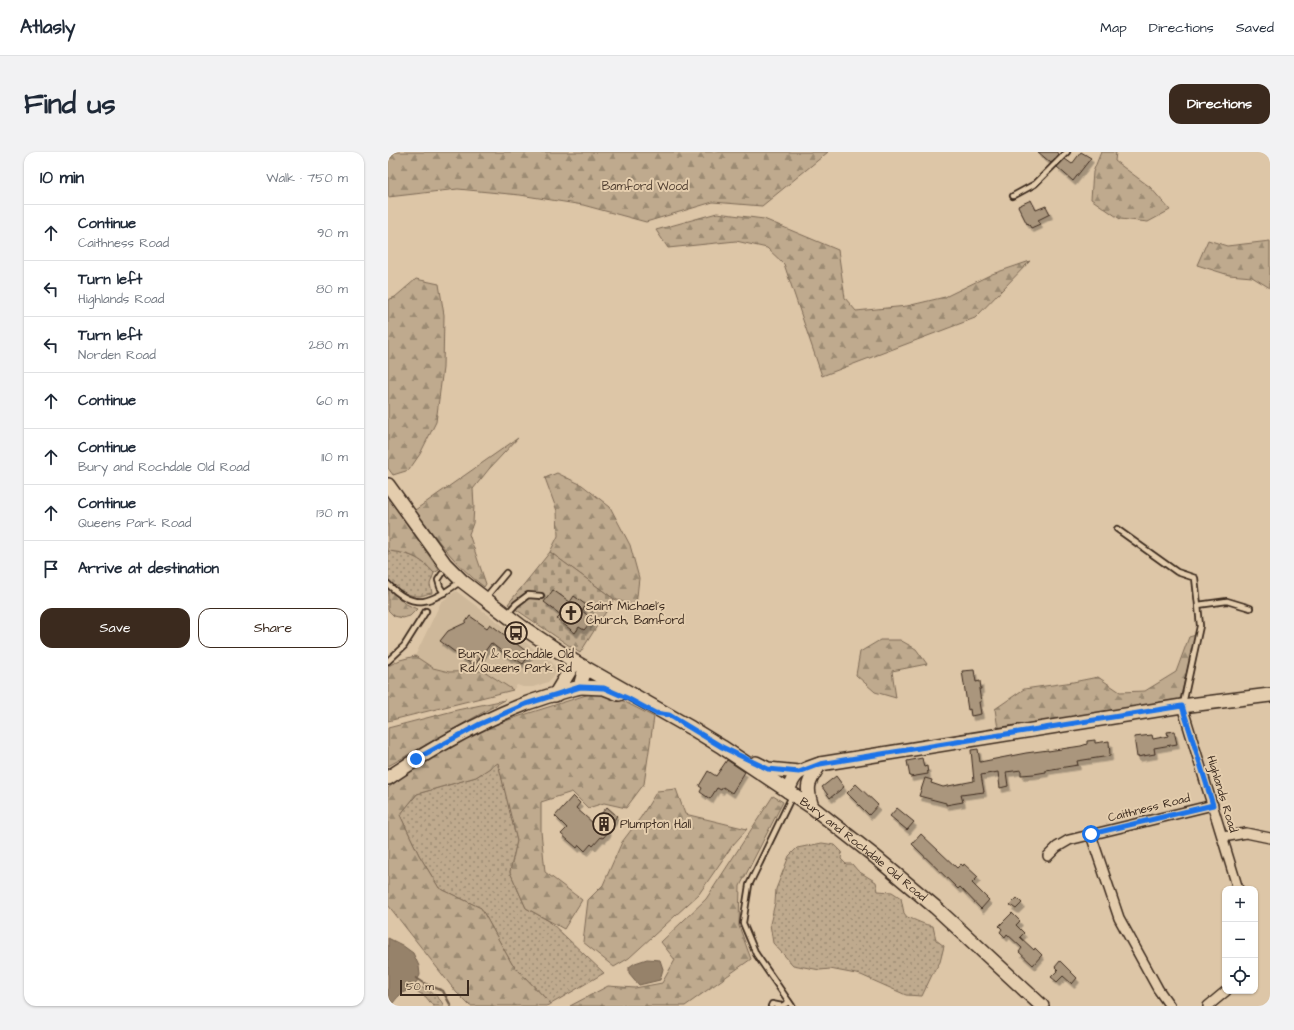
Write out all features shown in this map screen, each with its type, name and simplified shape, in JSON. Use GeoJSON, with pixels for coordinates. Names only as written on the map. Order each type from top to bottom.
{"type":"FeatureCollection","features":[{"type":"Feature","properties":{"kind":"street","name":"Bury and Rochdale Old Road"},"geometry":{"type":"LineString","coordinates":[[388,485],[445,564],[462,581],[522,627],[580,665],[722,747],[812,807],[929,902],[1042,1006]]}},
{"type":"Feature","properties":{"kind":"street"},"geometry":{"type":"LineString","coordinates":[[580,665],[580,687]]}},
{"type":"Feature","properties":{"kind":"street"},"geometry":{"type":"LineString","coordinates":[[555,694],[580,665]]}},
{"type":"Feature","properties":{"kind":"street","name":"Bury and Rochdale Old Road"},"geometry":{"type":"LineString","coordinates":[[388,778],[416,759],[480,724],[526,704],[580,687],[604,688],[655,713],[668,715]]}},
{"type":"Feature","properties":{"kind":"street"},"geometry":{"type":"LineString","coordinates":[[722,747],[768,769],[799,772],[820,764],[1182,706],[1270,696]]}},
{"type":"Feature","properties":{"kind":"street","name":"Highlands Road"},"geometry":{"type":"LineString","coordinates":[[1182,706],[1237,886]]}},
{"type":"Feature","properties":{"kind":"street"},"geometry":{"type":"LineString","coordinates":[[790,793],[820,764]]}},
{"type":"Feature","properties":{"kind":"street"},"geometry":{"type":"LineString","coordinates":[[812,807],[808,794],[808,786],[820,764]]}},
{"type":"Feature","properties":{"kind":"street"},"geometry":{"type":"LineString","coordinates":[[790,793],[792,781],[799,772]]}},
{"type":"Feature","properties":{"kind":"street","name":"Caithness Road"},"geometry":{"type":"LineString","coordinates":[[1048,856],[1069,840],[1213,805]]}},
{"type":"Feature","properties":{"kind":"street"},"geometry":{"type":"LineString","coordinates":[[1223,837],[1246,833],[1270,838]]}},
{"type":"Feature","properties":{"kind":"street"},"geometry":{"type":"LineString","coordinates":[[1091,834],[1119,918],[1158,989],[1170,1006]]}},
{"type":"Feature","properties":{"kind":"street"},"geometry":{"type":"LineString","coordinates":[[1208,1006],[1222,994]]}},
{"type":"Feature","properties":{"kind":"lane"},"geometry":{"type":"LineString","coordinates":[[1013,196],[1035,184],[1067,152]]}},
{"type":"Feature","properties":{"kind":"lane"},"geometry":{"type":"LineString","coordinates":[[1117,529],[1177,572],[1195,578],[1200,626],[1182,706]]}},
{"type":"Feature","properties":{"kind":"lane"},"geometry":{"type":"LineString","coordinates":[[485,598],[506,573]]}},
{"type":"Feature","properties":{"kind":"lane"},"geometry":{"type":"LineString","coordinates":[[442,574],[438,580],[444,593]]}},
{"type":"Feature","properties":{"kind":"lane"},"geometry":{"type":"LineString","coordinates":[[388,584],[398,594],[418,602],[437,597],[462,581]]}},
{"type":"Feature","properties":{"kind":"lane"},"geometry":{"type":"LineString","coordinates":[[506,615],[516,604],[528,595],[541,596]]}},
{"type":"Feature","properties":{"kind":"lane"},"geometry":{"type":"LineString","coordinates":[[1198,605],[1227,601],[1250,608]]}},
{"type":"Feature","properties":{"kind":"lane"},"geometry":{"type":"LineString","coordinates":[[388,661],[404,646],[426,610]]}},
{"type":"Feature","properties":{"kind":"lane"},"geometry":{"type":"LineString","coordinates":[[771,1006],[772,1004],[782,1006],[790,1004],[756,954],[743,923],[749,885],[790,793]]}},
{"type":"Feature","properties":{"kind":"shaded area"},"geometry":{"type":"Polygon","coordinates":[[[456,591],[552,662],[556,669],[555,675],[548,682],[533,687],[523,687],[517,685],[513,690],[484,671],[449,672],[433,668],[415,656],[441,602],[456,591]]]}},
{"type":"Feature","properties":{"kind":"shaded area"},"geometry":{"type":"Polygon","coordinates":[[[388,938],[402,945],[413,953],[419,966],[420,975],[413,989],[400,995],[391,1006],[388,1006],[388,938]]]}},
{"type":"Feature","properties":{"kind":"shaded area"},"geometry":{"type":"Polygon","coordinates":[[[647,959],[660,960],[663,969],[660,980],[639,985],[629,973],[629,967],[635,963],[647,959]]]}},
{"type":"Feature","properties":{"kind":"green space","name":"Bamford Wood"},"geometry":{"type":"Polygon","coordinates":[[[388,152],[828,152],[762,206],[713,202],[646,222],[583,205],[520,195],[458,189],[388,197],[388,152]]]}},
{"type":"Feature","properties":{"kind":"green space"},"geometry":{"type":"Polygon","coordinates":[[[1101,152],[1116,152],[1115,161],[1150,187],[1170,210],[1148,222],[1120,219],[1091,199],[1093,172],[1101,152]]]}},
{"type":"Feature","properties":{"kind":"green space"},"geometry":{"type":"Polygon","coordinates":[[[717,213],[764,219],[838,250],[845,298],[856,311],[907,306],[945,297],[992,274],[1030,261],[975,318],[822,376],[784,264],[767,248],[736,241],[668,248],[656,230],[717,213]]]}},
{"type":"Feature","properties":{"kind":"green space"},"geometry":{"type":"Polygon","coordinates":[[[1208,240],[1227,246],[1270,241],[1270,288],[1252,277],[1229,275],[1197,265],[1208,240]]]}},
{"type":"Feature","properties":{"kind":"green space"},"geometry":{"type":"Polygon","coordinates":[[[416,279],[439,284],[444,315],[443,368],[436,422],[420,454],[409,470],[393,475],[388,468],[388,300],[395,297],[416,279]]]}},
{"type":"Feature","properties":{"kind":"green space"},"geometry":{"type":"Polygon","coordinates":[[[518,438],[489,469],[473,489],[473,523],[469,534],[486,584],[484,587],[455,560],[415,510],[518,438]]]}},
{"type":"Feature","properties":{"kind":"green space"},"geometry":{"type":"Polygon","coordinates":[[[557,473],[582,485],[610,507],[630,545],[639,578],[636,606],[614,599],[550,552],[558,536],[557,511],[545,478],[557,473]]]}},
{"type":"Feature","properties":{"kind":"green space"},"geometry":{"type":"Polygon","coordinates":[[[388,497],[439,570],[434,573],[424,563],[414,557],[388,551],[388,497]]]}},
{"type":"Feature","properties":{"kind":"green space"},"geometry":{"type":"Polygon","coordinates":[[[388,551],[414,557],[424,563],[434,573],[430,584],[432,593],[414,596],[401,591],[394,585],[388,578],[388,551]]]}},
{"type":"Feature","properties":{"kind":"green space"},"geometry":{"type":"Polygon","coordinates":[[[550,552],[614,599],[580,653],[508,604],[550,552]]]}},
{"type":"Feature","properties":{"kind":"green space"},"geometry":{"type":"Polygon","coordinates":[[[388,588],[404,603],[417,609],[410,616],[403,618],[394,616],[388,610],[388,588]]]}},
{"type":"Feature","properties":{"kind":"green space"},"geometry":{"type":"Polygon","coordinates":[[[1196,635],[1180,699],[998,729],[995,709],[1024,689],[1098,677],[1120,692],[1145,691],[1176,672],[1189,637],[1196,635]]]}},
{"type":"Feature","properties":{"kind":"green space"},"geometry":{"type":"Polygon","coordinates":[[[880,640],[900,640],[916,649],[927,664],[892,671],[896,698],[875,692],[856,675],[860,652],[880,640]]]}},
{"type":"Feature","properties":{"kind":"green space"},"geometry":{"type":"Polygon","coordinates":[[[415,656],[433,668],[449,672],[484,671],[513,690],[388,721],[388,666],[400,660],[415,656]]]}},
{"type":"Feature","properties":{"kind":"green space"},"geometry":{"type":"Polygon","coordinates":[[[602,690],[654,717],[644,784],[626,808],[604,803],[588,808],[572,792],[541,802],[541,831],[545,872],[582,900],[564,929],[526,908],[510,872],[517,841],[498,763],[476,777],[417,794],[400,815],[419,855],[439,888],[481,908],[512,964],[551,1004],[546,1006],[470,1006],[456,992],[388,905],[388,788],[418,765],[480,730],[602,690]]]}},
{"type":"Feature","properties":{"kind":"green space"},"geometry":{"type":"Polygon","coordinates":[[[505,700],[388,766],[388,728],[457,710],[505,700]]]}},
{"type":"Feature","properties":{"kind":"green space"},"geometry":{"type":"Polygon","coordinates":[[[498,762],[517,841],[510,872],[526,908],[549,921],[604,973],[551,1004],[512,964],[481,908],[439,888],[419,855],[400,815],[417,794],[476,777],[498,762]]]}},
{"type":"Feature","properties":{"kind":"green space"},"geometry":{"type":"Polygon","coordinates":[[[676,789],[685,814],[747,829],[732,846],[699,894],[629,958],[614,967],[583,942],[588,900],[603,885],[622,842],[641,817],[657,791],[676,789]]]}},
{"type":"Feature","properties":{"kind":"green space"},"geometry":{"type":"Polygon","coordinates":[[[773,796],[783,802],[740,886],[739,926],[751,959],[685,1006],[570,1006],[608,986],[635,988],[662,983],[675,960],[661,942],[706,899],[773,796]]]}},
{"type":"Feature","properties":{"kind":"green space"},"geometry":{"type":"Polygon","coordinates":[[[822,843],[835,845],[842,852],[841,859],[846,864],[852,864],[858,871],[876,882],[878,891],[892,892],[901,898],[904,913],[907,917],[923,924],[933,926],[936,940],[944,946],[940,962],[922,996],[906,995],[861,975],[830,969],[820,970],[793,965],[773,943],[770,924],[775,903],[776,889],[789,856],[797,848],[822,843]]]}},
{"type":"Feature","properties":{"kind":"green space"},"geometry":{"type":"Polygon","coordinates":[[[414,985],[432,992],[439,998],[444,1006],[433,1006],[426,997],[413,989],[414,985]]]}},
{"type":"Feature","properties":{"kind":"building"},"geometry":{"type":"Polygon","coordinates":[[[1038,152],[1056,152],[1059,154],[1051,163],[1038,152]]]}},
{"type":"Feature","properties":{"kind":"building"},"geometry":{"type":"Polygon","coordinates":[[[1081,152],[1091,158],[1073,181],[1057,167],[1065,159],[1072,164],[1081,152]]]}},
{"type":"Feature","properties":{"kind":"building"},"geometry":{"type":"Polygon","coordinates":[[[1031,200],[1036,210],[1046,206],[1050,214],[1038,220],[1040,224],[1031,228],[1028,223],[1027,224],[1018,206],[1031,200]]]}},
{"type":"Feature","properties":{"kind":"building","name":"Saint Michael's Church, Bamford"},"geometry":{"type":"Polygon","coordinates":[[[553,590],[570,602],[574,596],[586,605],[582,611],[593,619],[584,630],[579,627],[575,633],[557,619],[561,615],[544,602],[553,590]]]}},
{"type":"Feature","properties":{"kind":"building"},"geometry":{"type":"Polygon","coordinates":[[[470,616],[487,628],[490,624],[530,654],[523,664],[511,656],[510,658],[491,643],[474,666],[440,641],[448,631],[465,623],[470,616]]]}},
{"type":"Feature","properties":{"kind":"building"},"geometry":{"type":"Polygon","coordinates":[[[974,670],[976,682],[980,681],[981,689],[979,689],[981,702],[979,702],[981,714],[971,716],[970,709],[968,710],[962,671],[974,670]]]}},
{"type":"Feature","properties":{"kind":"building"},"geometry":{"type":"Polygon","coordinates":[[[1174,731],[1177,744],[1154,748],[1155,754],[1137,757],[1134,737],[1152,735],[1153,739],[1168,736],[1167,732],[1174,731]]]}},
{"type":"Feature","properties":{"kind":"building"},"geometry":{"type":"Polygon","coordinates":[[[1095,740],[1095,743],[1109,741],[1110,756],[1077,761],[1078,765],[1046,770],[1046,772],[1034,774],[1021,775],[1021,770],[1006,772],[1008,786],[1000,788],[998,772],[981,775],[984,792],[961,795],[963,802],[946,805],[946,803],[919,796],[925,778],[932,780],[931,783],[943,787],[974,781],[971,750],[978,749],[980,762],[1026,753],[1081,746],[1087,744],[1087,741],[1095,740]]]}},
{"type":"Feature","properties":{"kind":"building"},"geometry":{"type":"Polygon","coordinates":[[[922,758],[924,767],[927,766],[928,774],[910,777],[907,761],[922,758]]]}},
{"type":"Feature","properties":{"kind":"building"},"geometry":{"type":"Polygon","coordinates":[[[727,760],[745,772],[732,793],[723,787],[721,790],[717,788],[710,799],[700,792],[702,788],[699,786],[708,771],[716,776],[727,760]]]}},
{"type":"Feature","properties":{"kind":"building"},"geometry":{"type":"Polygon","coordinates":[[[836,776],[844,787],[830,798],[822,787],[836,776]]]}},
{"type":"Feature","properties":{"kind":"building"},"geometry":{"type":"Polygon","coordinates":[[[856,784],[878,805],[869,815],[847,793],[856,784]]]}},
{"type":"Feature","properties":{"kind":"building","name":"Plumpton Hall"},"geometry":{"type":"Polygon","coordinates":[[[573,796],[580,803],[576,808],[593,823],[607,807],[617,816],[607,829],[609,831],[603,838],[601,837],[593,846],[591,844],[585,851],[579,845],[577,848],[561,834],[567,828],[555,816],[573,796]]]}},
{"type":"Feature","properties":{"kind":"building"},"geometry":{"type":"Polygon","coordinates":[[[897,808],[914,822],[907,830],[890,816],[897,808]]]}},
{"type":"Feature","properties":{"kind":"building"},"geometry":{"type":"Polygon","coordinates":[[[921,834],[957,868],[961,864],[963,866],[964,864],[978,877],[972,883],[989,900],[981,909],[960,887],[958,889],[912,844],[921,834]]]}},
{"type":"Feature","properties":{"kind":"building"},"geometry":{"type":"Polygon","coordinates":[[[1017,898],[1022,903],[1016,909],[1010,905],[1017,898]]]}},
{"type":"Feature","properties":{"kind":"building"},"geometry":{"type":"Polygon","coordinates":[[[1012,913],[1020,921],[1016,925],[1024,933],[1020,937],[1042,955],[1033,965],[1019,952],[1022,948],[1007,934],[1005,937],[1000,932],[1002,929],[999,926],[1012,913]]]}},
{"type":"Feature","properties":{"kind":"building"},"geometry":{"type":"Polygon","coordinates":[[[1060,961],[1077,978],[1072,984],[1063,976],[1057,982],[1051,977],[1058,970],[1055,967],[1060,961]]]}},
{"type":"Feature","properties":{"kind":"waterway"},"geometry":{"type":"LineString","coordinates":[[416,978],[425,984],[443,991],[451,1006]]}},
{"type":"Feature","properties":{"kind":"place","name":"Saint Michael's Church, Bamford"},"geometry":{"type":"Point","coordinates":[571,613]}},
{"type":"Feature","properties":{"kind":"place","name":"Bury & Rochdale Old Rd/Queens Park Rd"},"geometry":{"type":"Point","coordinates":[516,633]}},
{"type":"Feature","properties":{"kind":"place","name":"Plumpton Hall"},"geometry":{"type":"Point","coordinates":[604,824]}},
{"type":"Feature","properties":{"kind":"route"},"geometry":{"type":"LineString","coordinates":[[416,759],[480,724],[526,704],[580,687],[604,688],[655,713],[669,715],[722,747],[768,769],[799,772],[820,764],[1182,706],[1213,805],[1091,834]]}}]}
